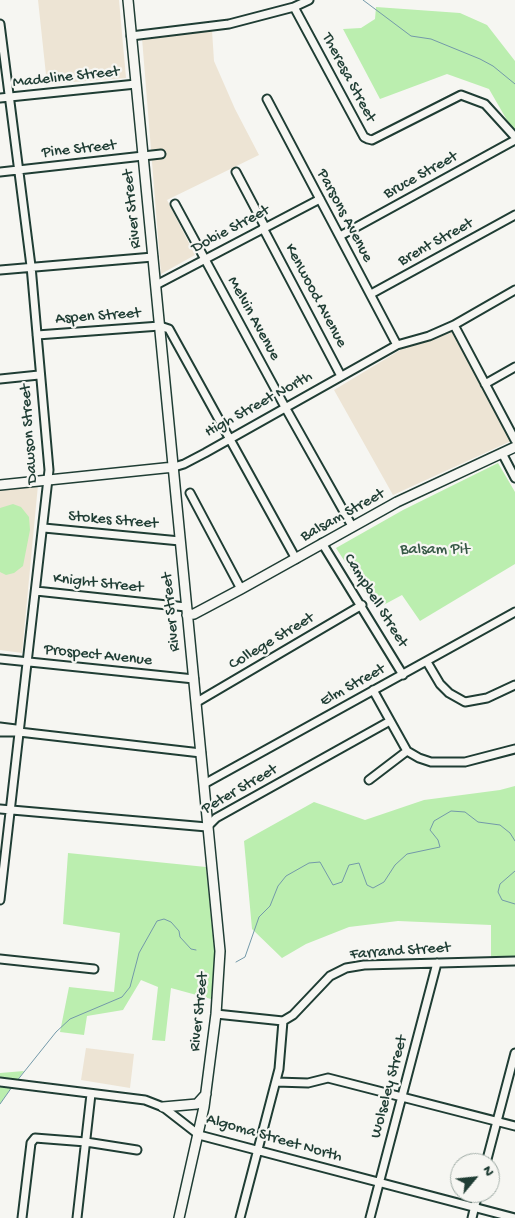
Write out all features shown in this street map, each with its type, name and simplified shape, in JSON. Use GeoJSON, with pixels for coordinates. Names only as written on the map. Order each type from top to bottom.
{"type":"FeatureCollection","features":[{"type":"Feature","properties":{"kind":"main road","name":"River Street"},"geometry":{"type":"LineString","coordinates":[[128,0],[220,952],[216,1014],[200,1135],[179,1218]]}},
{"type":"Feature","properties":{"kind":"main road","name":"Balsam Street"},"geometry":{"type":"LineString","coordinates":[[187,611],[194,614],[296,559],[352,526],[515,447]]}},
{"type":"Feature","properties":{"kind":"main road","name":"High Street North"},"geometry":{"type":"LineString","coordinates":[[0,485],[174,467]]}},
{"type":"Feature","properties":{"kind":"main road"},"geometry":{"type":"LineString","coordinates":[[164,1107],[197,1104],[206,1093]]}},
{"type":"Feature","properties":{"kind":"street"},"geometry":{"type":"LineString","coordinates":[[131,36],[229,24],[294,7],[310,0]]}},
{"type":"Feature","properties":{"kind":"street","name":"Theresa Street"},"geometry":{"type":"LineString","coordinates":[[294,7],[364,137],[372,140],[461,95],[485,104],[515,138]]}},
{"type":"Feature","properties":{"kind":"street","name":"Dawson Street"},"geometry":{"type":"LineString","coordinates":[[0,24],[17,170],[31,266],[48,480],[0,900]]}},
{"type":"Feature","properties":{"kind":"street","name":"Madeline Street"},"geometry":{"type":"LineString","coordinates":[[0,98],[136,84]]}},
{"type":"Feature","properties":{"kind":"street","name":"Parsons Avenue"},"geometry":{"type":"LineString","coordinates":[[267,99],[397,345]]}},
{"type":"Feature","properties":{"kind":"street","name":"Bruce Street"},"geometry":{"type":"LineString","coordinates":[[340,236],[515,138]]}},
{"type":"Feature","properties":{"kind":"street","name":"Pine Street"},"geometry":{"type":"LineString","coordinates":[[0,172],[143,158],[161,154]]}},
{"type":"Feature","properties":{"kind":"street","name":"Kenwood Avenue"},"geometry":{"type":"LineString","coordinates":[[236,172],[341,376]]}},
{"type":"Feature","properties":{"kind":"street","name":"Dobie Street"},"geometry":{"type":"LineString","coordinates":[[156,285],[320,199]]}},
{"type":"Feature","properties":{"kind":"street","name":"Melvin Avenue"},"geometry":{"type":"LineString","coordinates":[[175,204],[352,526]]}},
{"type":"Feature","properties":{"kind":"street","name":"Brent Street"},"geometry":{"type":"LineString","coordinates":[[371,294],[515,215]]}},
{"type":"Feature","properties":{"kind":"street"},"geometry":{"type":"LineString","coordinates":[[0,270],[153,257]]}},
{"type":"Feature","properties":{"kind":"street","name":"High Street North"},"geometry":{"type":"LineString","coordinates":[[174,467],[184,464],[229,440],[397,345],[429,336],[454,325],[515,290]]}},
{"type":"Feature","properties":{"kind":"street"},"geometry":{"type":"LineString","coordinates":[[454,325],[515,440]]}},
{"type":"Feature","properties":{"kind":"street"},"geometry":{"type":"LineString","coordinates":[[160,326],[169,329],[296,559]]}},
{"type":"Feature","properties":{"kind":"street","name":"Aspen Street"},"geometry":{"type":"LineString","coordinates":[[37,335],[160,326]]}},
{"type":"Feature","properties":{"kind":"street"},"geometry":{"type":"LineString","coordinates":[[485,384],[515,367]]}},
{"type":"Feature","properties":{"kind":"street"},"geometry":{"type":"LineString","coordinates":[[0,379],[39,375]]}},
{"type":"Feature","properties":{"kind":"street"},"geometry":{"type":"LineString","coordinates":[[502,454],[515,478]]}},
{"type":"Feature","properties":{"kind":"street"},"geometry":{"type":"LineString","coordinates":[[190,493],[241,589]]}},
{"type":"Feature","properties":{"kind":"street","name":"Stokes Street"},"geometry":{"type":"LineString","coordinates":[[44,528],[180,541]]}},
{"type":"Feature","properties":{"kind":"street","name":"Campbell Street"},"geometry":{"type":"LineString","coordinates":[[322,543],[403,674]]}},
{"type":"Feature","properties":{"kind":"street","name":"Knight Street"},"geometry":{"type":"LineString","coordinates":[[36,591],[187,611]]}},
{"type":"Feature","properties":{"kind":"street","name":"College Street"},"geometry":{"type":"LineString","coordinates":[[197,702],[362,605]]}},
{"type":"Feature","properties":{"kind":"street","name":"Elm Street"},"geometry":{"type":"LineString","coordinates":[[204,784],[515,612]]}},
{"type":"Feature","properties":{"kind":"street","name":"Prospect Avenue"},"geometry":{"type":"LineString","coordinates":[[0,659],[194,679]]}},
{"type":"Feature","properties":{"kind":"street"},"geometry":{"type":"LineString","coordinates":[[427,662],[440,684],[449,693],[465,702],[487,698],[515,685]]}},
{"type":"Feature","properties":{"kind":"street"},"geometry":{"type":"LineString","coordinates":[[374,690],[407,751],[431,762],[465,762],[515,749]]}},
{"type":"Feature","properties":{"kind":"street","name":"Peter Street"},"geometry":{"type":"LineString","coordinates":[[0,809],[207,827],[216,818],[390,721]]}},
{"type":"Feature","properties":{"kind":"street"},"geometry":{"type":"LineString","coordinates":[[0,727],[16,729],[19,732]]}},
{"type":"Feature","properties":{"kind":"street"},"geometry":{"type":"LineString","coordinates":[[0,732],[19,732],[201,753]]}},
{"type":"Feature","properties":{"kind":"street"},"geometry":{"type":"LineString","coordinates":[[369,780],[407,751]]}},
{"type":"Feature","properties":{"kind":"street"},"geometry":{"type":"LineString","coordinates":[[0,959],[94,969]]}},
{"type":"Feature","properties":{"kind":"street","name":"Farrand Street"},"geometry":{"type":"LineString","coordinates":[[283,1021],[294,1015],[330,976],[346,968],[364,965],[515,961]]}},
{"type":"Feature","properties":{"kind":"street","name":"Wolseley Street"},"geometry":{"type":"LineString","coordinates":[[370,1218],[437,963]]}},
{"type":"Feature","properties":{"kind":"street"},"geometry":{"type":"LineString","coordinates":[[216,1014],[283,1021],[276,1082],[240,1218]]}},
{"type":"Feature","properties":{"kind":"street"},"geometry":{"type":"LineString","coordinates":[[489,1153],[515,1053]]}},
{"type":"Feature","properties":{"kind":"street"},"geometry":{"type":"LineString","coordinates":[[276,1082],[308,1083],[328,1078],[515,1126]]}},
{"type":"Feature","properties":{"kind":"street","name":"Algoma Street North"},"geometry":{"type":"LineString","coordinates":[[1,1082],[145,1100],[164,1107],[200,1135],[515,1218]]}},
{"type":"Feature","properties":{"kind":"street"},"geometry":{"type":"LineString","coordinates":[[76,1218],[91,1094]]}},
{"type":"Feature","properties":{"kind":"street"},"geometry":{"type":"LineString","coordinates":[[22,1218],[30,1146],[35,1138],[86,1142],[137,1150]]}},
{"type":"Feature","properties":{"kind":"street"},"geometry":{"type":"LineString","coordinates":[[472,1218],[476,1203]]}},
{"type":"Feature","properties":{"kind":"shaded area"},"geometry":{"type":"Polygon","coordinates":[[[38,0],[119,0],[126,78],[47,84],[38,0]]]}},
{"type":"Feature","properties":{"kind":"shaded area"},"geometry":{"type":"Polygon","coordinates":[[[212,30],[214,61],[235,109],[259,155],[167,200],[195,255],[161,274],[142,38],[212,30]]]}},
{"type":"Feature","properties":{"kind":"shaded area"},"geometry":{"type":"Polygon","coordinates":[[[452,331],[511,441],[393,495],[334,390],[407,346],[452,331]]]}},
{"type":"Feature","properties":{"kind":"shaded area"},"geometry":{"type":"Polygon","coordinates":[[[38,485],[22,653],[0,650],[0,490],[38,485]]]}},
{"type":"Feature","properties":{"kind":"shaded area"},"geometry":{"type":"Polygon","coordinates":[[[86,1048],[134,1054],[130,1088],[81,1080],[86,1048]]]}},
{"type":"Feature","properties":{"kind":"green space"},"geometry":{"type":"Polygon","coordinates":[[[376,7],[460,13],[487,25],[515,61],[515,134],[489,89],[447,74],[380,99],[343,29],[361,28],[375,19],[376,7]]]}},
{"type":"Feature","properties":{"kind":"green space","name":"Balsam Pit"},"geometry":{"type":"Polygon","coordinates":[[[498,463],[515,492],[515,564],[420,621],[402,595],[376,609],[336,548],[403,510],[498,463]]]}},
{"type":"Feature","properties":{"kind":"green space"},"geometry":{"type":"Polygon","coordinates":[[[13,504],[21,507],[29,517],[30,530],[23,566],[14,573],[6,575],[0,572],[0,508],[13,504]]]}},
{"type":"Feature","properties":{"kind":"green space"},"geometry":{"type":"Polygon","coordinates":[[[515,786],[515,958],[491,958],[491,925],[398,921],[349,927],[306,944],[282,958],[252,929],[244,841],[314,802],[365,820],[424,800],[500,790],[515,786]]]}},
{"type":"Feature","properties":{"kind":"green space"},"geometry":{"type":"Polygon","coordinates":[[[68,853],[206,867],[216,965],[211,999],[171,988],[165,1041],[152,1040],[158,987],[141,980],[123,1010],[87,1016],[84,1035],[60,1032],[69,987],[114,992],[120,933],[63,924],[68,853]]]}},
{"type":"Feature","properties":{"kind":"green space"},"geometry":{"type":"Polygon","coordinates":[[[24,1071],[7,1094],[0,1104],[0,1073],[24,1071]]]}},
{"type":"Feature","properties":{"kind":"waterway"},"geometry":{"type":"LineString","coordinates":[[363,0],[411,36],[431,39],[480,59],[493,66],[515,84]]}},
{"type":"Feature","properties":{"kind":"waterway"},"geometry":{"type":"LineString","coordinates":[[236,962],[245,957],[259,917],[270,906],[278,886],[286,876],[309,863],[320,862],[333,885],[342,882],[349,865],[359,863],[367,885],[373,888],[384,882],[395,865],[407,854],[440,847],[438,840],[430,830],[434,821],[451,811],[465,812],[478,822],[500,825],[510,833],[515,841]]}},
{"type":"Feature","properties":{"kind":"waterway"},"geometry":{"type":"LineString","coordinates":[[515,871],[500,884],[498,892],[502,900],[515,904]]}},
{"type":"Feature","properties":{"kind":"waterway"},"geometry":{"type":"LineString","coordinates":[[16,1082],[56,1032],[70,1019],[122,997],[130,987],[139,953],[157,921],[164,919],[171,922],[179,931],[180,937],[191,949],[196,950]]}},
{"type":"Feature","properties":{"kind":"waterway"},"geometry":{"type":"LineString","coordinates":[[0,1104],[12,1087]]}}]}
